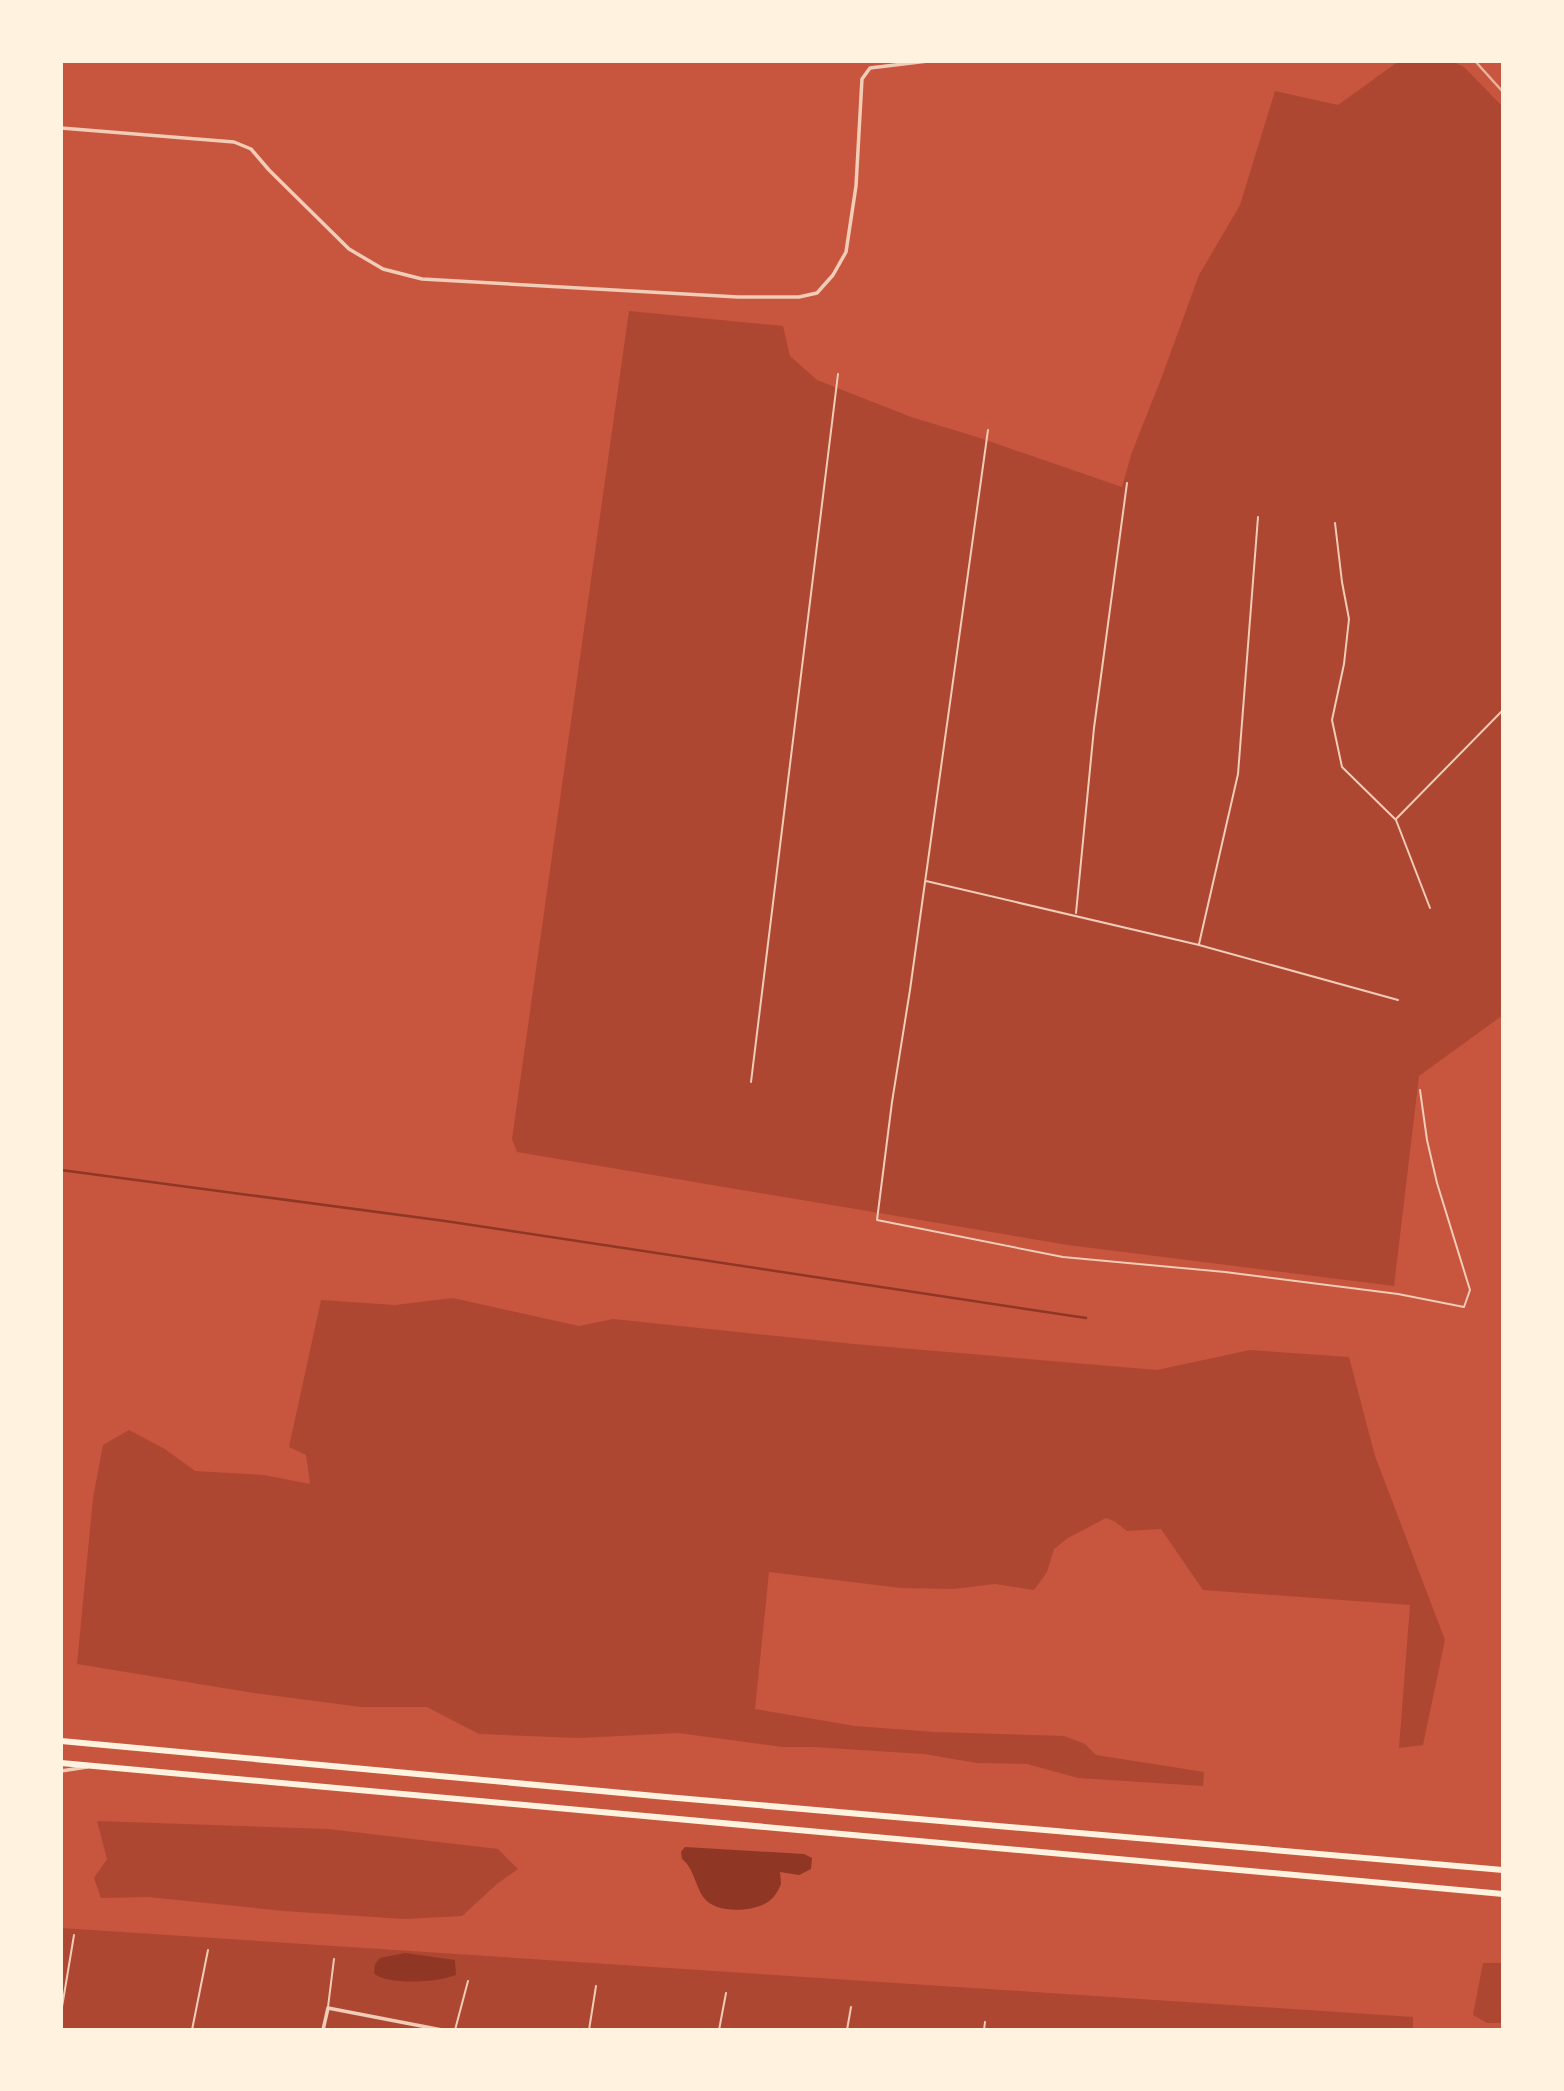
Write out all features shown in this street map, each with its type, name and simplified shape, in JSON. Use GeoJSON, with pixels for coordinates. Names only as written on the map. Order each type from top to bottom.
{"type":"FeatureCollection","features":[{"type":"Feature","properties":{"kind":"highway"},"geometry":{"type":"LineString","coordinates":[[61,1739],[652,1796],[1503,1870]]}},
{"type":"Feature","properties":{"kind":"highway"},"geometry":{"type":"LineString","coordinates":[[61,1763],[1503,1894]]}},
{"type":"Feature","properties":{"kind":"street"},"geometry":{"type":"LineString","coordinates":[[61,128],[234,142],[251,149],[349,249],[383,268],[422,279],[738,297],[799,297],[817,293],[833,275],[846,252],[856,186],[862,79],[870,68],[928,61]]}},
{"type":"Feature","properties":{"kind":"street"},"geometry":{"type":"LineString","coordinates":[[61,1771],[97,1766]]}},
{"type":"Feature","properties":{"kind":"street"},"geometry":{"type":"LineString","coordinates":[[323,2030],[328,2008],[442,2030]]}},
{"type":"Feature","properties":{"kind":"lane"},"geometry":{"type":"LineString","coordinates":[[751,1082],[838,374]]}},
{"type":"Feature","properties":{"kind":"lane"},"geometry":{"type":"LineString","coordinates":[[988,430],[877,1220],[1063,1257],[1318,1284],[1398,1294],[1464,1307],[1470,1290],[1437,1184],[1420,1090]]}},
{"type":"Feature","properties":{"kind":"lane"},"geometry":{"type":"LineString","coordinates":[[1075,914],[1094,728],[1126,483]]}},
{"type":"Feature","properties":{"kind":"lane"},"geometry":{"type":"LineString","coordinates":[[1199,945],[1238,774],[1258,517]]}},
{"type":"Feature","properties":{"kind":"lane"},"geometry":{"type":"LineString","coordinates":[[1335,523],[1349,619],[1345,664],[1332,720],[1342,767],[1396,820],[1430,908]]}},
{"type":"Feature","properties":{"kind":"lane"},"geometry":{"type":"LineString","coordinates":[[1396,820],[1503,710]]}},
{"type":"Feature","properties":{"kind":"lane"},"geometry":{"type":"LineString","coordinates":[[925,880],[1199,945],[1398,1000]]}},
{"type":"Feature","properties":{"kind":"lane"},"geometry":{"type":"LineString","coordinates":[[61,2012],[74,1935]]}},
{"type":"Feature","properties":{"kind":"lane"},"geometry":{"type":"LineString","coordinates":[[192,2030],[208,1950]]}},
{"type":"Feature","properties":{"kind":"lane"},"geometry":{"type":"LineString","coordinates":[[328,2008],[334,1959]]}},
{"type":"Feature","properties":{"kind":"lane"},"geometry":{"type":"LineString","coordinates":[[455,2030],[468,1982]]}},
{"type":"Feature","properties":{"kind":"lane"},"geometry":{"type":"LineString","coordinates":[[589,2030],[596,1986]]}},
{"type":"Feature","properties":{"kind":"lane"},"geometry":{"type":"LineString","coordinates":[[719,2030],[726,1993]]}},
{"type":"Feature","properties":{"kind":"lane"},"geometry":{"type":"LineString","coordinates":[[847,2030],[850,2007]]}},
{"type":"Feature","properties":{"kind":"lane"},"geometry":{"type":"LineString","coordinates":[[984,2030],[985,2022]]}},
{"type":"Feature","properties":{"kind":"shaded area"},"geometry":{"type":"Polygon","coordinates":[[[1399,61],[1452,61],[1464,67],[1503,107],[1503,1015],[1419,1076],[1394,1286],[1068,1245],[517,1152],[512,1139],[629,311],[783,326],[790,356],[817,380],[911,417],[1122,487],[1132,452],[1199,275],[1240,205],[1275,91],[1338,105],[1399,61]]]}},
{"type":"Feature","properties":{"kind":"shaded area"},"geometry":{"type":"Polygon","coordinates":[[[453,1298],[579,1326],[613,1319],[854,1344],[1157,1370],[1250,1350],[1349,1357],[1375,1456],[1445,1640],[1423,1745],[1399,1748],[1410,1605],[1203,1590],[1161,1529],[1127,1531],[1106,1518],[1068,1538],[1054,1549],[1047,1572],[1034,1590],[995,1584],[953,1589],[901,1588],[769,1572],[755,1709],[855,1726],[934,1732],[1064,1736],[1085,1744],[1096,1755],[1204,1772],[1203,1786],[1078,1778],[1027,1764],[977,1763],[924,1754],[783,1747],[678,1733],[579,1738],[479,1734],[427,1707],[361,1707],[254,1693],[77,1664],[93,1498],[103,1445],[129,1430],[165,1449],[195,1471],[264,1475],[310,1484],[306,1455],[289,1447],[321,1300],[395,1305],[453,1298]]]}},
{"type":"Feature","properties":{"kind":"shaded area"},"geometry":{"type":"Polygon","coordinates":[[[97,1821],[328,1829],[498,1849],[518,1869],[462,1916],[404,1919],[284,1911],[148,1897],[101,1898],[94,1878],[107,1859],[97,1821]]]}},
{"type":"Feature","properties":{"kind":"shaded area"},"geometry":{"type":"Polygon","coordinates":[[[685,1847],[804,1854],[812,1858],[811,1869],[799,1875],[780,1872],[781,1884],[777,1892],[761,1905],[725,1909],[704,1898],[689,1867],[682,1859],[681,1852],[685,1847]]]}},
{"type":"Feature","properties":{"kind":"shaded area"},"geometry":{"type":"Polygon","coordinates":[[[61,1928],[1413,2017],[1413,2030],[61,2030],[61,1928]]]}},
{"type":"Feature","properties":{"kind":"shaded area"},"geometry":{"type":"Polygon","coordinates":[[[405,1953],[455,1960],[456,1975],[414,1982],[390,1980],[374,1973],[375,1964],[380,1958],[405,1953]]]}},
{"type":"Feature","properties":{"kind":"shaded area"},"geometry":{"type":"Polygon","coordinates":[[[1483,1963],[1503,1963],[1503,2023],[1487,2023],[1473,2015],[1483,1963]]]}},
{"type":"Feature","properties":{"kind":"waterway"},"geometry":{"type":"LineString","coordinates":[[61,1170],[445,1221],[1086,1318]]}},
{"type":"Feature","properties":{"kind":"railway"},"geometry":{"type":"LineString","coordinates":[[1475,61],[1503,92]]}}]}
